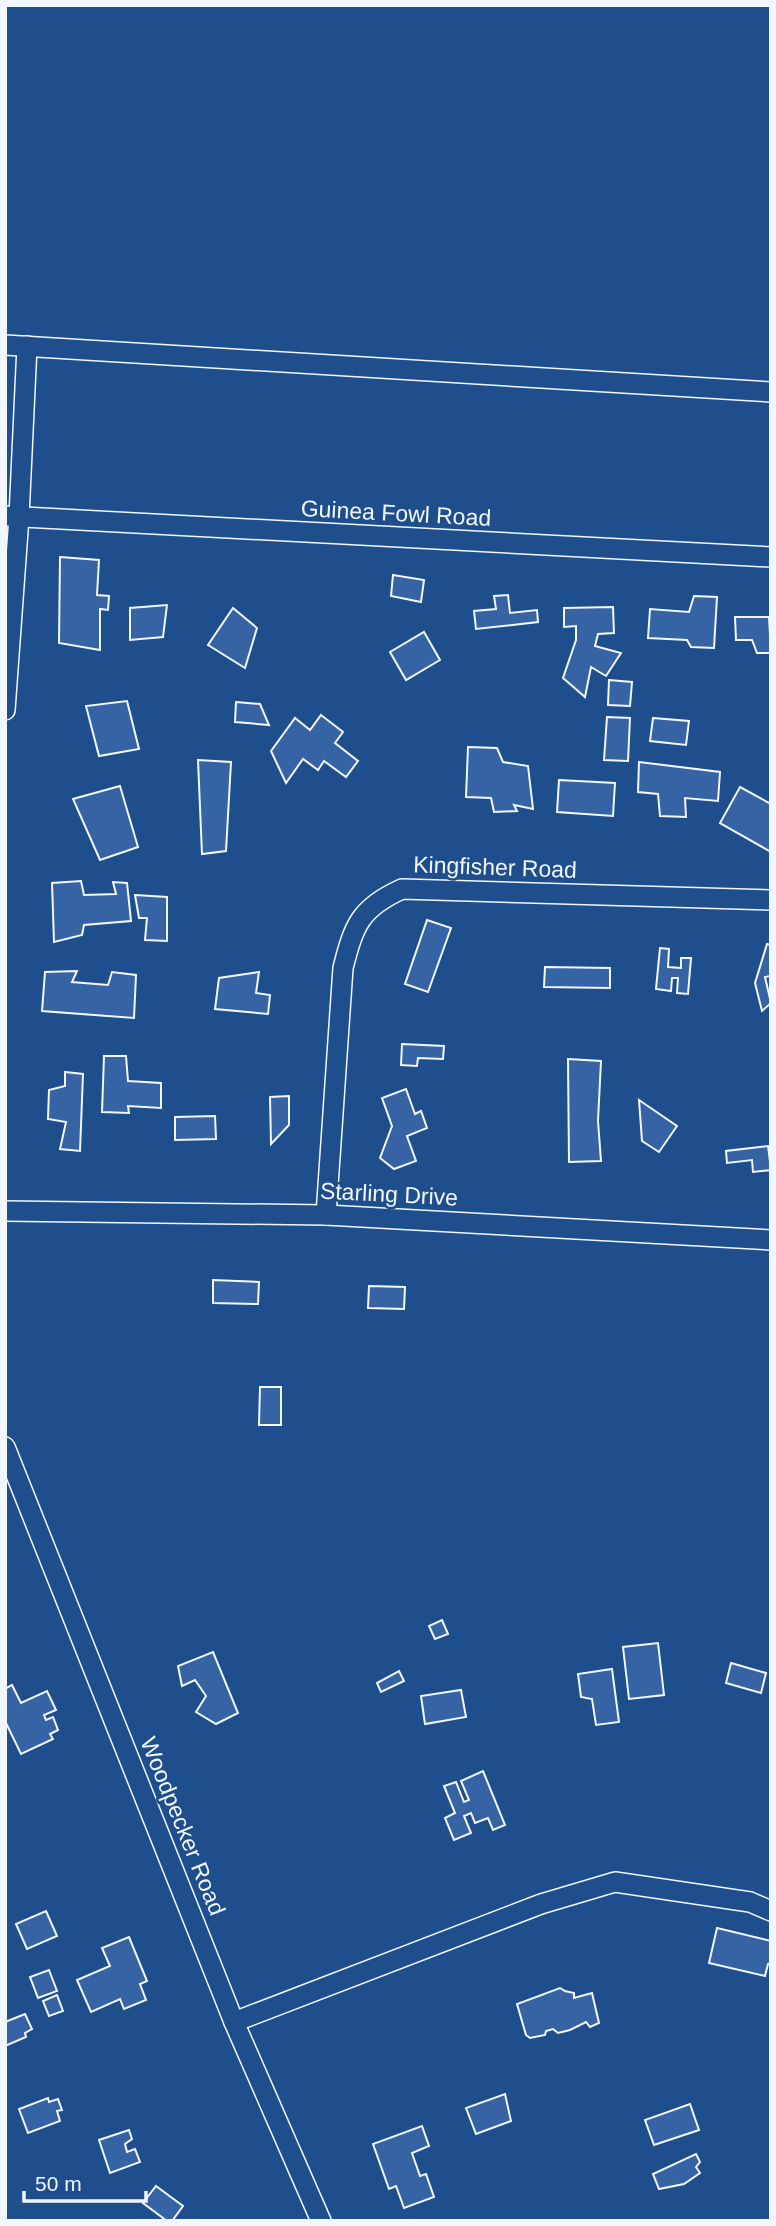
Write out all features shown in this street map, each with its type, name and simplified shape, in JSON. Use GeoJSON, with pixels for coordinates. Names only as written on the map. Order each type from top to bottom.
{"type":"FeatureCollection","features":[{"type":"Feature","properties":{"kind":"street"},"geometry":{"type":"LineString","coordinates":[[5,345],[771,392]]}},
{"type":"Feature","properties":{"kind":"street"},"geometry":{"type":"LineString","coordinates":[[5,710],[12,517],[27,346]]}},
{"type":"Feature","properties":{"kind":"street","name":"Guinea Fowl Road"},"geometry":{"type":"LineString","coordinates":[[12,517],[771,557]]}},
{"type":"Feature","properties":{"kind":"street","name":"Kingfisher Road"},"geometry":{"type":"LineString","coordinates":[[326,1215],[343,968],[351,938],[363,915],[380,899],[402,889],[771,900]]}},
{"type":"Feature","properties":{"kind":"street","name":"Starling Drive"},"geometry":{"type":"LineString","coordinates":[[5,1212],[326,1215],[771,1240]]}},
{"type":"Feature","properties":{"kind":"street","name":"Woodpecker Road"},"geometry":{"type":"LineString","coordinates":[[5,1447],[234,2022],[321,2221]]}},
{"type":"Feature","properties":{"kind":"street"},"geometry":{"type":"LineString","coordinates":[[234,2022],[541,1904],[615,1882],[750,1902],[771,1911]]}},
{"type":"Feature","properties":{"kind":"building"},"geometry":{"type":"Polygon","coordinates":[[[60,557],[99,560],[97,595],[109,596],[108,610],[100,609],[100,650],[59,643],[60,557]]]}},
{"type":"Feature","properties":{"kind":"building"},"geometry":{"type":"Polygon","coordinates":[[[393,575],[424,580],[421,602],[391,596],[393,575]]]}},
{"type":"Feature","properties":{"kind":"building"},"geometry":{"type":"Polygon","coordinates":[[[508,595],[510,613],[537,610],[538,622],[476,629],[474,611],[496,609],[494,596],[508,595]]]}},
{"type":"Feature","properties":{"kind":"building"},"geometry":{"type":"Polygon","coordinates":[[[694,596],[717,597],[714,648],[691,647],[687,640],[648,638],[650,609],[689,612],[694,596]]]}},
{"type":"Feature","properties":{"kind":"building"},"geometry":{"type":"Polygon","coordinates":[[[167,605],[163,637],[130,640],[130,608],[167,605]]]}},
{"type":"Feature","properties":{"kind":"building"},"geometry":{"type":"Polygon","coordinates":[[[613,607],[614,633],[598,634],[595,646],[621,653],[606,676],[591,667],[585,697],[563,678],[576,640],[576,626],[564,627],[564,608],[613,607]]]}},
{"type":"Feature","properties":{"kind":"building"},"geometry":{"type":"Polygon","coordinates":[[[233,608],[257,628],[245,668],[208,645],[233,608]]]}},
{"type":"Feature","properties":{"kind":"building"},"geometry":{"type":"Polygon","coordinates":[[[735,617],[769,617],[771,653],[757,653],[752,640],[736,640],[735,617]]]}},
{"type":"Feature","properties":{"kind":"building"},"geometry":{"type":"Polygon","coordinates":[[[424,632],[440,660],[406,680],[390,652],[424,632]]]}},
{"type":"Feature","properties":{"kind":"building"},"geometry":{"type":"Polygon","coordinates":[[[609,680],[632,682],[630,706],[608,705],[609,680]]]}},
{"type":"Feature","properties":{"kind":"building"},"geometry":{"type":"Polygon","coordinates":[[[127,701],[139,749],[99,756],[86,706],[127,701]]]}},
{"type":"Feature","properties":{"kind":"building"},"geometry":{"type":"Polygon","coordinates":[[[236,702],[260,704],[269,725],[235,722],[236,702]]]}},
{"type":"Feature","properties":{"kind":"building"},"geometry":{"type":"Polygon","coordinates":[[[321,715],[343,732],[335,743],[358,761],[346,777],[324,761],[318,770],[303,759],[286,783],[271,751],[295,718],[310,730],[321,715]]]}},
{"type":"Feature","properties":{"kind":"building"},"geometry":{"type":"Polygon","coordinates":[[[607,717],[630,718],[628,761],[604,760],[607,717]]]}},
{"type":"Feature","properties":{"kind":"building"},"geometry":{"type":"Polygon","coordinates":[[[653,718],[689,721],[686,745],[650,741],[653,718]]]}},
{"type":"Feature","properties":{"kind":"building"},"geometry":{"type":"Polygon","coordinates":[[[468,747],[497,748],[503,762],[528,766],[533,809],[514,805],[517,811],[494,812],[491,798],[466,797],[468,747]]]}},
{"type":"Feature","properties":{"kind":"building"},"geometry":{"type":"Polygon","coordinates":[[[198,760],[231,762],[226,851],[202,854],[198,760]]]}},
{"type":"Feature","properties":{"kind":"building"},"geometry":{"type":"Polygon","coordinates":[[[639,762],[720,772],[718,801],[685,798],[686,817],[660,816],[658,794],[638,792],[639,762]]]}},
{"type":"Feature","properties":{"kind":"building"},"geometry":{"type":"Polygon","coordinates":[[[559,780],[615,783],[613,816],[557,812],[559,780]]]}},
{"type":"Feature","properties":{"kind":"building"},"geometry":{"type":"Polygon","coordinates":[[[120,786],[138,847],[100,860],[73,799],[120,786]]]}},
{"type":"Feature","properties":{"kind":"building"},"geometry":{"type":"Polygon","coordinates":[[[740,787],[771,804],[771,852],[720,823],[740,787]]]}},
{"type":"Feature","properties":{"kind":"building"},"geometry":{"type":"Polygon","coordinates":[[[81,881],[84,895],[116,894],[113,882],[127,883],[131,921],[84,925],[82,935],[54,942],[52,883],[81,881]]]}},
{"type":"Feature","properties":{"kind":"building"},"geometry":{"type":"Polygon","coordinates":[[[135,895],[167,897],[167,941],[145,940],[147,918],[139,918],[135,895]]]}},
{"type":"Feature","properties":{"kind":"building"},"geometry":{"type":"Polygon","coordinates":[[[427,920],[451,928],[428,992],[405,984],[427,920]]]}},
{"type":"Feature","properties":{"kind":"building"},"geometry":{"type":"Polygon","coordinates":[[[767,944],[771,945],[771,976],[765,977],[771,1003],[762,1011],[755,983],[767,944]]]}},
{"type":"Feature","properties":{"kind":"building"},"geometry":{"type":"Polygon","coordinates":[[[660,948],[669,949],[668,967],[681,968],[681,958],[691,958],[688,994],[677,993],[678,978],[672,978],[671,991],[656,989],[660,948]]]}},
{"type":"Feature","properties":{"kind":"building"},"geometry":{"type":"Polygon","coordinates":[[[545,967],[610,968],[610,988],[544,987],[545,967]]]}},
{"type":"Feature","properties":{"kind":"building"},"geometry":{"type":"Polygon","coordinates":[[[77,971],[72,982],[108,985],[112,972],[136,975],[134,1018],[42,1011],[45,972],[77,971]]]}},
{"type":"Feature","properties":{"kind":"building"},"geometry":{"type":"Polygon","coordinates":[[[259,972],[256,993],[270,995],[268,1014],[215,1009],[219,978],[259,972]]]}},
{"type":"Feature","properties":{"kind":"building"},"geometry":{"type":"Polygon","coordinates":[[[402,1044],[444,1046],[443,1059],[418,1058],[417,1066],[401,1065],[402,1044]]]}},
{"type":"Feature","properties":{"kind":"building"},"geometry":{"type":"Polygon","coordinates":[[[104,1056],[126,1056],[128,1081],[161,1083],[161,1108],[128,1106],[129,1113],[102,1112],[104,1056]]]}},
{"type":"Feature","properties":{"kind":"building"},"geometry":{"type":"Polygon","coordinates":[[[568,1059],[601,1061],[598,1121],[601,1161],[569,1162],[568,1059]]]}},
{"type":"Feature","properties":{"kind":"building"},"geometry":{"type":"Polygon","coordinates":[[[65,1072],[83,1074],[80,1151],[60,1149],[66,1122],[48,1119],[49,1090],[65,1086],[65,1072]]]}},
{"type":"Feature","properties":{"kind":"building"},"geometry":{"type":"Polygon","coordinates":[[[406,1089],[415,1114],[421,1111],[427,1128],[407,1136],[416,1161],[394,1169],[380,1158],[392,1126],[382,1098],[406,1089]]]}},
{"type":"Feature","properties":{"kind":"building"},"geometry":{"type":"Polygon","coordinates":[[[289,1096],[289,1125],[271,1144],[270,1097],[289,1096]]]}},
{"type":"Feature","properties":{"kind":"building"},"geometry":{"type":"Polygon","coordinates":[[[639,1100],[677,1126],[659,1152],[642,1141],[639,1100]]]}},
{"type":"Feature","properties":{"kind":"building"},"geometry":{"type":"Polygon","coordinates":[[[215,1116],[216,1139],[175,1140],[175,1117],[215,1116]]]}},
{"type":"Feature","properties":{"kind":"building"},"geometry":{"type":"Polygon","coordinates":[[[768,1146],[771,1170],[753,1172],[752,1160],[727,1163],[726,1151],[768,1146]]]}},
{"type":"Feature","properties":{"kind":"building"},"geometry":{"type":"Polygon","coordinates":[[[213,1280],[259,1282],[258,1304],[213,1303],[213,1280]]]}},
{"type":"Feature","properties":{"kind":"building"},"geometry":{"type":"Polygon","coordinates":[[[369,1286],[405,1287],[404,1309],[368,1308],[369,1286]]]}},
{"type":"Feature","properties":{"kind":"building"},"geometry":{"type":"Polygon","coordinates":[[[260,1387],[281,1387],[281,1425],[259,1425],[260,1387]]]}},
{"type":"Feature","properties":{"kind":"building"},"geometry":{"type":"Polygon","coordinates":[[[442,1620],[448,1634],[435,1639],[429,1626],[442,1620]]]}},
{"type":"Feature","properties":{"kind":"building"},"geometry":{"type":"Polygon","coordinates":[[[658,1643],[664,1695],[629,1699],[623,1647],[658,1643]]]}},
{"type":"Feature","properties":{"kind":"building"},"geometry":{"type":"Polygon","coordinates":[[[213,1652],[238,1713],[216,1724],[196,1712],[206,1696],[195,1680],[182,1686],[178,1666],[213,1652]]]}},
{"type":"Feature","properties":{"kind":"building"},"geometry":{"type":"Polygon","coordinates":[[[731,1663],[766,1673],[761,1693],[726,1683],[731,1663]]]}},
{"type":"Feature","properties":{"kind":"building"},"geometry":{"type":"Polygon","coordinates":[[[612,1669],[619,1722],[596,1725],[592,1699],[581,1697],[578,1674],[612,1669]]]}},
{"type":"Feature","properties":{"kind":"building"},"geometry":{"type":"Polygon","coordinates":[[[399,1671],[404,1681],[381,1692],[377,1683],[399,1671]]]}},
{"type":"Feature","properties":{"kind":"building"},"geometry":{"type":"Polygon","coordinates":[[[12,1685],[21,1703],[47,1691],[56,1710],[44,1715],[46,1720],[53,1717],[58,1730],[50,1734],[53,1739],[21,1754],[5,1721],[5,1689],[12,1685]]]}},
{"type":"Feature","properties":{"kind":"building"},"geometry":{"type":"Polygon","coordinates":[[[461,1690],[466,1717],[425,1724],[421,1696],[461,1690]]]}},
{"type":"Feature","properties":{"kind":"building"},"geometry":{"type":"Polygon","coordinates":[[[483,1771],[505,1825],[493,1830],[488,1818],[475,1823],[471,1813],[464,1816],[471,1833],[454,1840],[445,1818],[455,1813],[444,1786],[456,1782],[464,1802],[469,1800],[461,1781],[483,1771]]]}},
{"type":"Feature","properties":{"kind":"building"},"geometry":{"type":"Polygon","coordinates":[[[46,1911],[57,1936],[27,1949],[16,1924],[46,1911]]]}},
{"type":"Feature","properties":{"kind":"building"},"geometry":{"type":"Polygon","coordinates":[[[717,1928],[771,1941],[771,1963],[768,1964],[765,1976],[709,1963],[717,1928]]]}},
{"type":"Feature","properties":{"kind":"building"},"geometry":{"type":"Polygon","coordinates":[[[129,1937],[147,1981],[140,1984],[146,2000],[124,2009],[120,1999],[91,2012],[77,1980],[110,1966],[102,1948],[129,1937]]]}},
{"type":"Feature","properties":{"kind":"building"},"geometry":{"type":"Polygon","coordinates":[[[49,1970],[57,1991],[38,1998],[30,1977],[49,1970]]]}},
{"type":"Feature","properties":{"kind":"building"},"geometry":{"type":"Polygon","coordinates":[[[560,1988],[574,1993],[574,1998],[592,1993],[599,2023],[590,2027],[586,2022],[558,2033],[553,2029],[546,2031],[545,2035],[530,2038],[526,2035],[517,2004],[560,1988]]]}},
{"type":"Feature","properties":{"kind":"building"},"geometry":{"type":"Polygon","coordinates":[[[57,1995],[63,2011],[49,2016],[43,2001],[57,1995]]]}},
{"type":"Feature","properties":{"kind":"building"},"geometry":{"type":"Polygon","coordinates":[[[25,2014],[32,2029],[25,2033],[26,2037],[5,2046],[5,2022],[25,2014]]]}},
{"type":"Feature","properties":{"kind":"building"},"geometry":{"type":"Polygon","coordinates":[[[505,2094],[511,2121],[476,2134],[466,2108],[505,2094]]]}},
{"type":"Feature","properties":{"kind":"building"},"geometry":{"type":"Polygon","coordinates":[[[48,2098],[49,2102],[58,2099],[62,2110],[57,2111],[60,2121],[28,2133],[19,2109],[48,2098]]]}},
{"type":"Feature","properties":{"kind":"building"},"geometry":{"type":"Polygon","coordinates":[[[690,2104],[699,2130],[654,2145],[645,2120],[690,2104]]]}},
{"type":"Feature","properties":{"kind":"building"},"geometry":{"type":"Polygon","coordinates":[[[422,2126],[429,2146],[412,2153],[420,2176],[426,2174],[434,2197],[404,2208],[396,2186],[389,2189],[373,2144],[422,2126]]]}},
{"type":"Feature","properties":{"kind":"building"},"geometry":{"type":"Polygon","coordinates":[[[129,2130],[132,2139],[125,2144],[127,2152],[135,2149],[140,2162],[110,2173],[99,2140],[129,2130]]]}},
{"type":"Feature","properties":{"kind":"building"},"geometry":{"type":"Polygon","coordinates":[[[696,2154],[700,2162],[696,2167],[700,2173],[684,2184],[659,2189],[653,2174],[696,2154]]]}},
{"type":"Feature","properties":{"kind":"building"},"geometry":{"type":"Polygon","coordinates":[[[156,2186],[183,2206],[172,2221],[167,2221],[143,2203],[156,2186]]]}}]}
